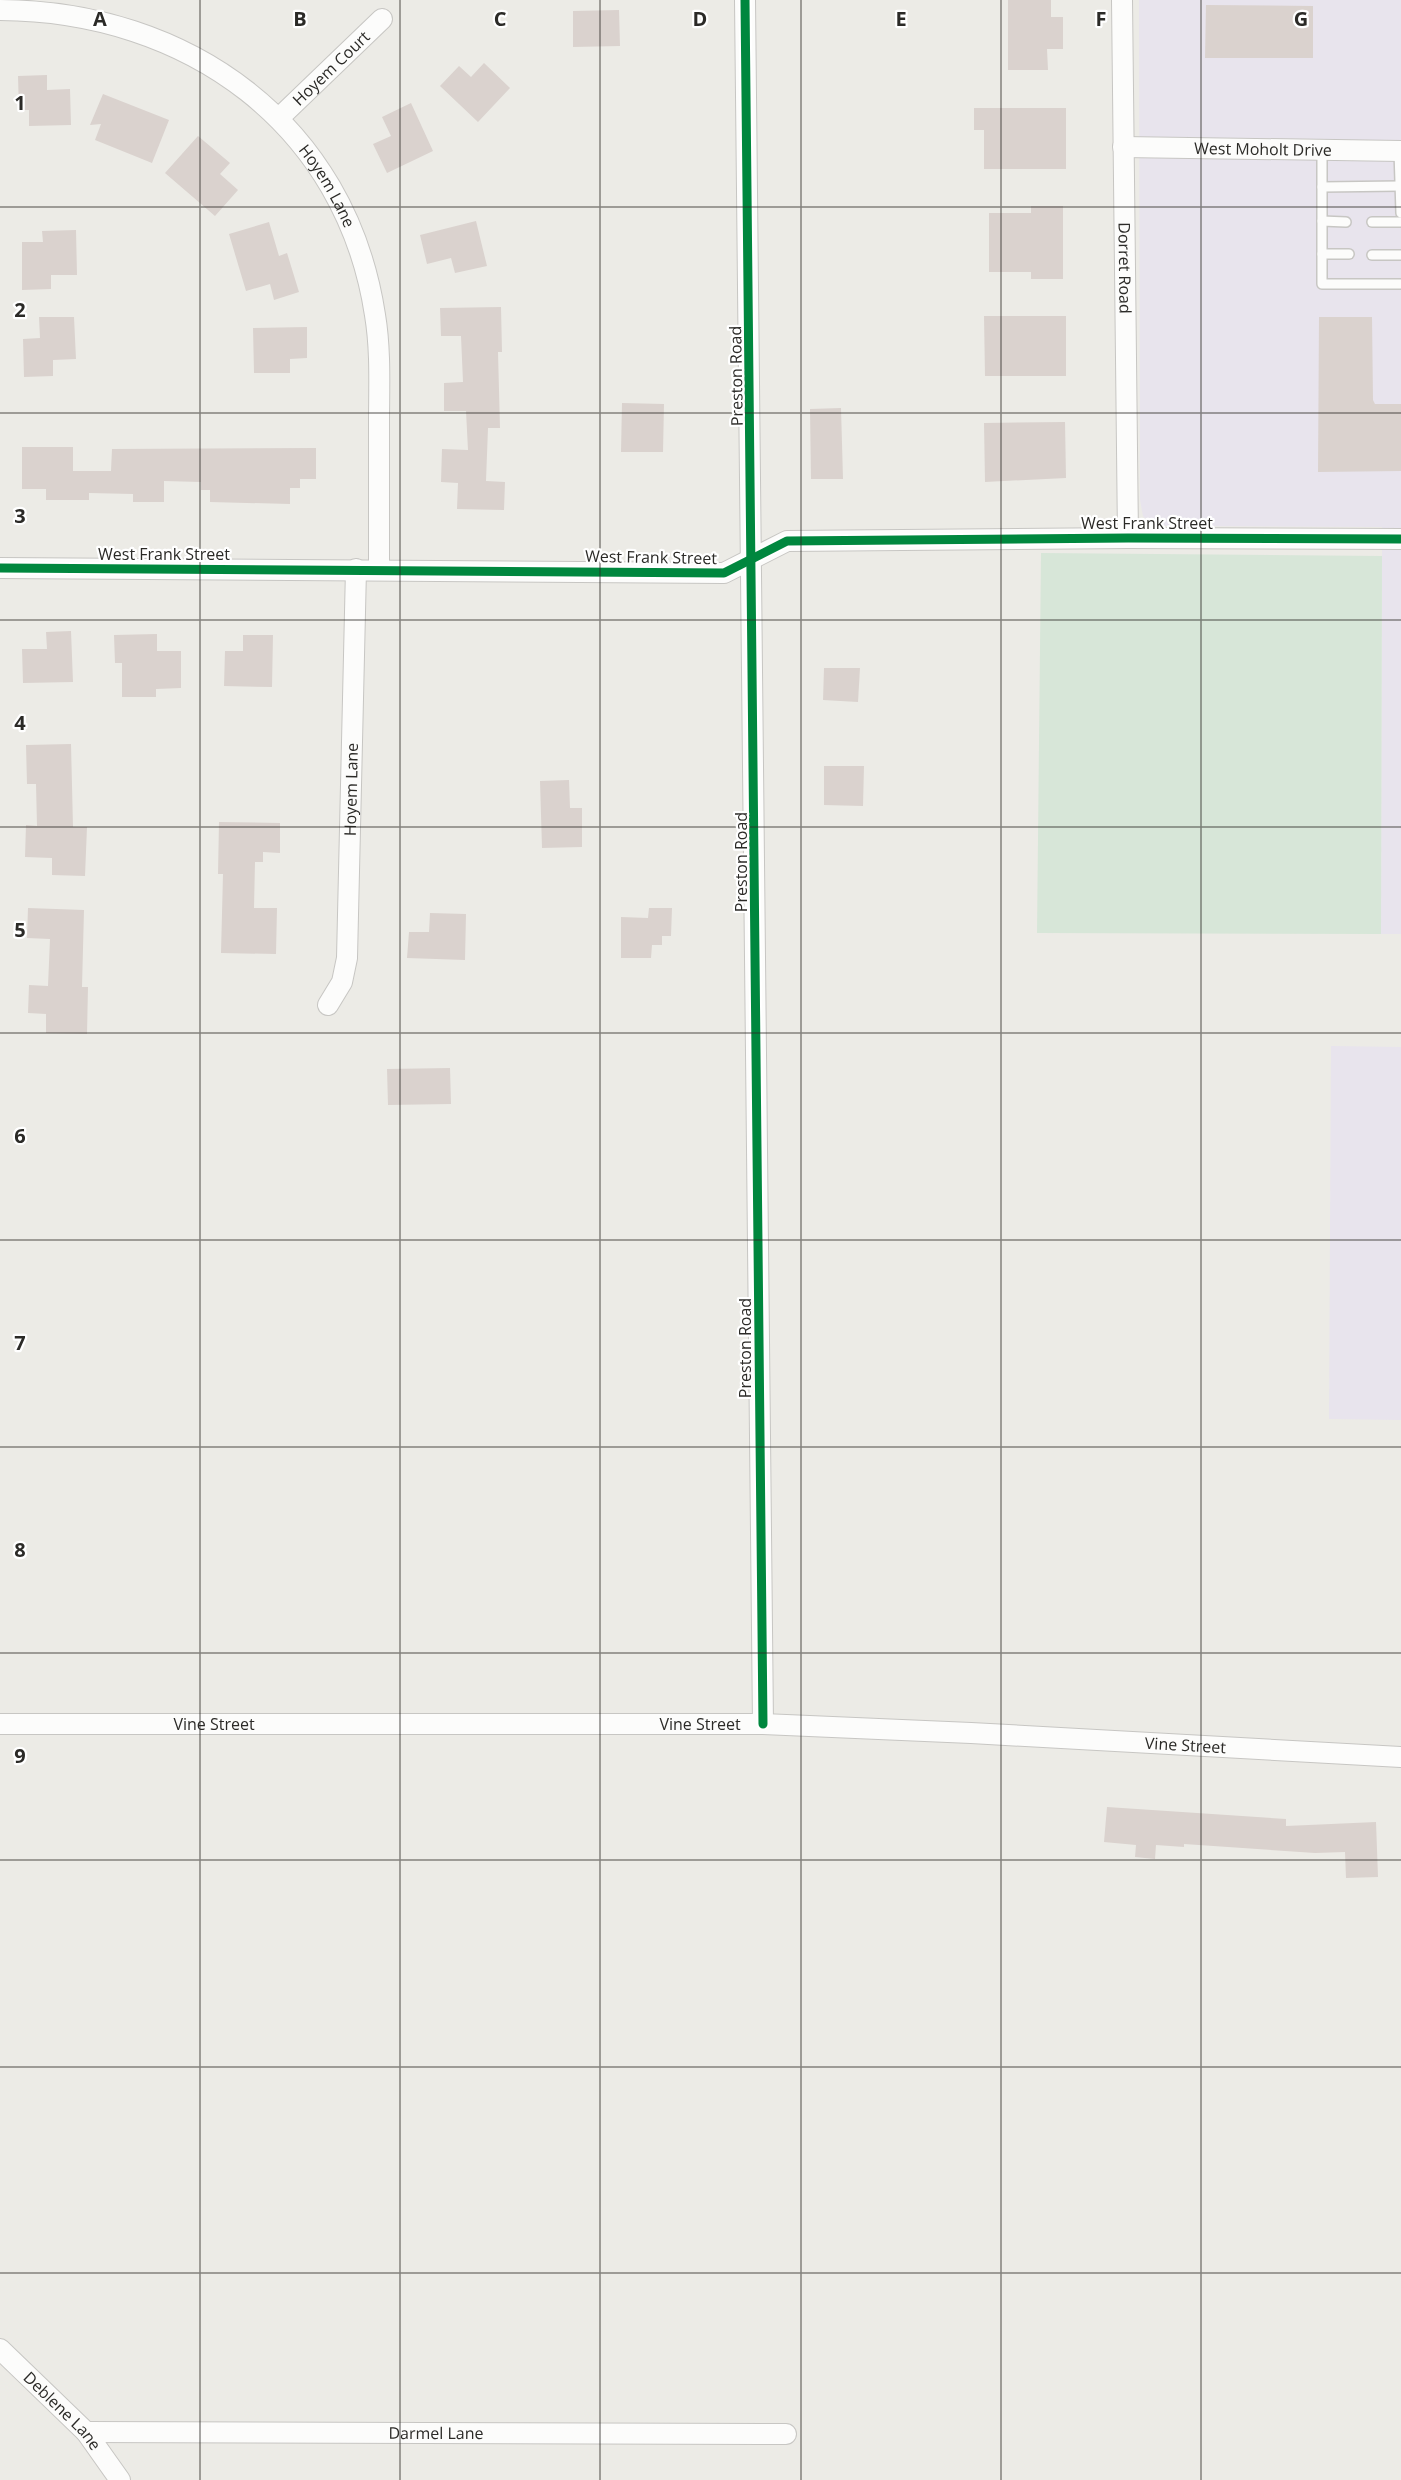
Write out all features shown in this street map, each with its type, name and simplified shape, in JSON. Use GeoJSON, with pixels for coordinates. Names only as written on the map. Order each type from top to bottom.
{"type":"FeatureCollection","features":[{"type":"Feature","properties":{"kind":"street","name":"Preston Road"},"geometry":{"type":"LineString","coordinates":[[745,0],[753,558],[763,1724]]}},
{"type":"Feature","properties":{"kind":"street","name":"Dorret Road"},"geometry":{"type":"LineString","coordinates":[[1122,0],[1128,538]]}},
{"type":"Feature","properties":{"kind":"street","name":"Hoyem Lane"},"geometry":{"type":"LineString","coordinates":[[0,9],[37,10],[91,17],[144,34],[192,54],[234,82],[279,118],[312,154],[340,200],[361,257],[375,315],[379,366],[379,569]]}},
{"type":"Feature","properties":{"kind":"street","name":"Hoyem Court"},"geometry":{"type":"LineString","coordinates":[[279,118],[382,18]]}},
{"type":"Feature","properties":{"kind":"street","name":"West Moholt Drive"},"geometry":{"type":"LineString","coordinates":[[1123,147],[1400,151]]}},
{"type":"Feature","properties":{"kind":"street","name":"West Frank Street"},"geometry":{"type":"LineString","coordinates":[[0,568],[724,573],[787,541],[1128,538],[1401,539]]}},
{"type":"Feature","properties":{"kind":"street","name":"Hoyem Lane"},"geometry":{"type":"LineString","coordinates":[[328,1005],[342,982],[347,958],[356,569]]}},
{"type":"Feature","properties":{"kind":"street","name":"Vine Street"},"geometry":{"type":"LineString","coordinates":[[0,1724],[763,1724],[1401,1757]]}},
{"type":"Feature","properties":{"kind":"street","name":"Deblene Lane"},"geometry":{"type":"LineString","coordinates":[[0,2349],[86,2432],[120,2480]]}},
{"type":"Feature","properties":{"kind":"street","name":"Darmel Lane"},"geometry":{"type":"LineString","coordinates":[[86,2432],[786,2434]]}},
{"type":"Feature","properties":{"kind":"lane"},"geometry":{"type":"LineString","coordinates":[[1322,150],[1322,284],[1401,284]]}},
{"type":"Feature","properties":{"kind":"lane"},"geometry":{"type":"LineString","coordinates":[[1400,151],[1401,213]]}},
{"type":"Feature","properties":{"kind":"lane"},"geometry":{"type":"LineString","coordinates":[[1322,187],[1400,186]]}},
{"type":"Feature","properties":{"kind":"lane"},"geometry":{"type":"LineString","coordinates":[[1322,221],[1346,222]]}},
{"type":"Feature","properties":{"kind":"lane"},"geometry":{"type":"LineString","coordinates":[[1372,222],[1401,222]]}},
{"type":"Feature","properties":{"kind":"lane"},"geometry":{"type":"LineString","coordinates":[[1322,254],[1349,254]]}},
{"type":"Feature","properties":{"kind":"lane"},"geometry":{"type":"LineString","coordinates":[[1372,255],[1401,255]]}},
{"type":"Feature","properties":{"kind":"shaded area"},"geometry":{"type":"Polygon","coordinates":[[[1139,0],[1401,0],[1401,934],[1381,934],[1382,527],[1166,526],[1149,522],[1143,516],[1140,500],[1139,0]]]}},
{"type":"Feature","properties":{"kind":"shaded area"},"geometry":{"type":"Polygon","coordinates":[[[1331,1046],[1401,1047],[1401,1420],[1329,1419],[1331,1046]]]}},
{"type":"Feature","properties":{"kind":"green space"},"geometry":{"type":"Polygon","coordinates":[[[1041,553],[1382,556],[1381,934],[1037,933],[1041,553]]]}},
{"type":"Feature","properties":{"kind":"building"},"geometry":{"type":"Polygon","coordinates":[[[1008,0],[1051,0],[1051,17],[1063,17],[1063,49],[1047,49],[1048,70],[1008,70],[1008,0]]]}},
{"type":"Feature","properties":{"kind":"building"},"geometry":{"type":"Polygon","coordinates":[[[1206,5],[1313,6],[1313,58],[1205,58],[1206,5]]]}},
{"type":"Feature","properties":{"kind":"building"},"geometry":{"type":"Polygon","coordinates":[[[619,10],[620,46],[573,47],[573,11],[619,10]]]}},
{"type":"Feature","properties":{"kind":"building"},"geometry":{"type":"Polygon","coordinates":[[[484,63],[510,88],[478,122],[440,86],[459,66],[471,77],[484,63]]]}},
{"type":"Feature","properties":{"kind":"building"},"geometry":{"type":"Polygon","coordinates":[[[47,75],[47,90],[70,89],[71,125],[29,126],[29,110],[19,110],[18,76],[47,75]]]}},
{"type":"Feature","properties":{"kind":"building"},"geometry":{"type":"Polygon","coordinates":[[[103,94],[169,120],[152,163],[95,140],[101,124],[90,125],[103,94]]]}},
{"type":"Feature","properties":{"kind":"building"},"geometry":{"type":"Polygon","coordinates":[[[411,103],[433,151],[387,173],[373,144],[391,136],[382,117],[411,103]]]}},
{"type":"Feature","properties":{"kind":"building"},"geometry":{"type":"Polygon","coordinates":[[[974,108],[1066,108],[1066,169],[984,169],[984,130],[974,130],[974,108]]]}},
{"type":"Feature","properties":{"kind":"building"},"geometry":{"type":"Polygon","coordinates":[[[198,136],[230,163],[220,174],[238,190],[215,216],[165,173],[198,136]]]}},
{"type":"Feature","properties":{"kind":"building"},"geometry":{"type":"Polygon","coordinates":[[[1031,206],[1063,206],[1063,279],[1031,279],[1031,272],[989,272],[989,213],[1031,213],[1031,206]]]}},
{"type":"Feature","properties":{"kind":"building"},"geometry":{"type":"Polygon","coordinates":[[[476,221],[487,266],[455,273],[451,258],[427,264],[420,235],[476,221]]]}},
{"type":"Feature","properties":{"kind":"building"},"geometry":{"type":"Polygon","coordinates":[[[269,222],[279,256],[287,253],[299,292],[274,300],[270,284],[246,291],[229,234],[269,222]]]}},
{"type":"Feature","properties":{"kind":"building"},"geometry":{"type":"Polygon","coordinates":[[[76,230],[77,275],[51,275],[51,289],[22,290],[22,242],[43,242],[42,231],[76,230]]]}},
{"type":"Feature","properties":{"kind":"building"},"geometry":{"type":"Polygon","coordinates":[[[501,307],[502,352],[498,352],[500,428],[488,428],[486,481],[505,482],[504,510],[457,509],[458,483],[441,482],[442,449],[468,450],[466,411],[444,411],[444,383],[463,382],[461,336],[441,336],[440,308],[501,307]]]}},
{"type":"Feature","properties":{"kind":"building"},"geometry":{"type":"Polygon","coordinates":[[[984,316],[1066,316],[1066,376],[985,376],[984,316]]]}},
{"type":"Feature","properties":{"kind":"building"},"geometry":{"type":"Polygon","coordinates":[[[39,317],[74,317],[76,359],[53,360],[53,376],[24,377],[23,339],[40,338],[39,317]]]}},
{"type":"Feature","properties":{"kind":"building"},"geometry":{"type":"Polygon","coordinates":[[[1319,317],[1372,317],[1373,400],[1375,404],[1401,404],[1401,471],[1318,472],[1319,317]]]}},
{"type":"Feature","properties":{"kind":"building"},"geometry":{"type":"Polygon","coordinates":[[[307,327],[307,358],[290,359],[290,373],[254,373],[253,328],[307,327]]]}},
{"type":"Feature","properties":{"kind":"building"},"geometry":{"type":"Polygon","coordinates":[[[622,403],[664,404],[663,452],[621,452],[622,403]]]}},
{"type":"Feature","properties":{"kind":"building"},"geometry":{"type":"Polygon","coordinates":[[[841,408],[843,479],[811,479],[810,409],[841,408]]]}},
{"type":"Feature","properties":{"kind":"building"},"geometry":{"type":"Polygon","coordinates":[[[1065,422],[1066,478],[985,482],[984,423],[1065,422]]]}},
{"type":"Feature","properties":{"kind":"building"},"geometry":{"type":"Polygon","coordinates":[[[22,447],[73,447],[73,471],[111,471],[112,449],[316,448],[316,479],[300,479],[300,488],[290,488],[290,504],[210,502],[210,490],[201,490],[201,482],[164,481],[164,502],[133,502],[133,494],[89,493],[89,500],[46,500],[46,489],[22,489],[22,447]]]}},
{"type":"Feature","properties":{"kind":"building"},"geometry":{"type":"Polygon","coordinates":[[[71,631],[73,682],[23,683],[22,649],[47,649],[46,632],[71,631]]]}},
{"type":"Feature","properties":{"kind":"building"},"geometry":{"type":"Polygon","coordinates":[[[157,634],[157,651],[181,651],[181,688],[156,689],[156,697],[122,697],[122,663],[115,663],[114,635],[157,634]]]}},
{"type":"Feature","properties":{"kind":"building"},"geometry":{"type":"Polygon","coordinates":[[[243,635],[273,635],[272,687],[224,686],[225,651],[243,651],[243,635]]]}},
{"type":"Feature","properties":{"kind":"building"},"geometry":{"type":"Polygon","coordinates":[[[824,668],[860,668],[858,702],[823,700],[824,668]]]}},
{"type":"Feature","properties":{"kind":"building"},"geometry":{"type":"Polygon","coordinates":[[[71,744],[73,827],[87,827],[85,876],[52,875],[52,858],[25,857],[26,825],[37,826],[36,784],[27,784],[26,745],[71,744]]]}},
{"type":"Feature","properties":{"kind":"building"},"geometry":{"type":"Polygon","coordinates":[[[824,766],[864,766],[863,806],[824,805],[824,766]]]}},
{"type":"Feature","properties":{"kind":"building"},"geometry":{"type":"Polygon","coordinates":[[[569,780],[570,808],[582,808],[582,847],[542,848],[540,781],[569,780]]]}},
{"type":"Feature","properties":{"kind":"building"},"geometry":{"type":"Polygon","coordinates":[[[219,822],[280,823],[280,853],[263,852],[263,862],[255,862],[254,908],[277,908],[276,954],[221,953],[223,874],[218,874],[219,822]]]}},
{"type":"Feature","properties":{"kind":"building"},"geometry":{"type":"Polygon","coordinates":[[[28,908],[84,910],[82,987],[88,987],[87,1034],[46,1033],[46,1014],[28,1013],[29,985],[48,986],[50,939],[27,938],[28,908]]]}},
{"type":"Feature","properties":{"kind":"building"},"geometry":{"type":"Polygon","coordinates":[[[649,908],[672,908],[671,936],[662,936],[662,945],[652,945],[651,958],[621,958],[621,917],[648,918],[649,908]]]}},
{"type":"Feature","properties":{"kind":"building"},"geometry":{"type":"Polygon","coordinates":[[[430,913],[466,914],[465,960],[407,958],[409,932],[429,932],[430,913]]]}},
{"type":"Feature","properties":{"kind":"building"},"geometry":{"type":"Polygon","coordinates":[[[450,1068],[451,1104],[388,1105],[387,1069],[450,1068]]]}},
{"type":"Feature","properties":{"kind":"building"},"geometry":{"type":"Polygon","coordinates":[[[1107,1807],[1286,1819],[1286,1826],[1376,1822],[1378,1877],[1346,1878],[1345,1852],[1315,1853],[1184,1844],[1184,1847],[1156,1845],[1155,1859],[1135,1857],[1136,1845],[1104,1842],[1107,1807]]]}},
{"type":"Feature","properties":{"kind":"cycle path"},"geometry":{"type":"LineString","coordinates":[[745,0],[763,1724]]}},
{"type":"Feature","properties":{"kind":"cycle path"},"geometry":{"type":"LineString","coordinates":[[0,568],[724,573],[787,541],[1128,538],[1401,539]]}}]}
